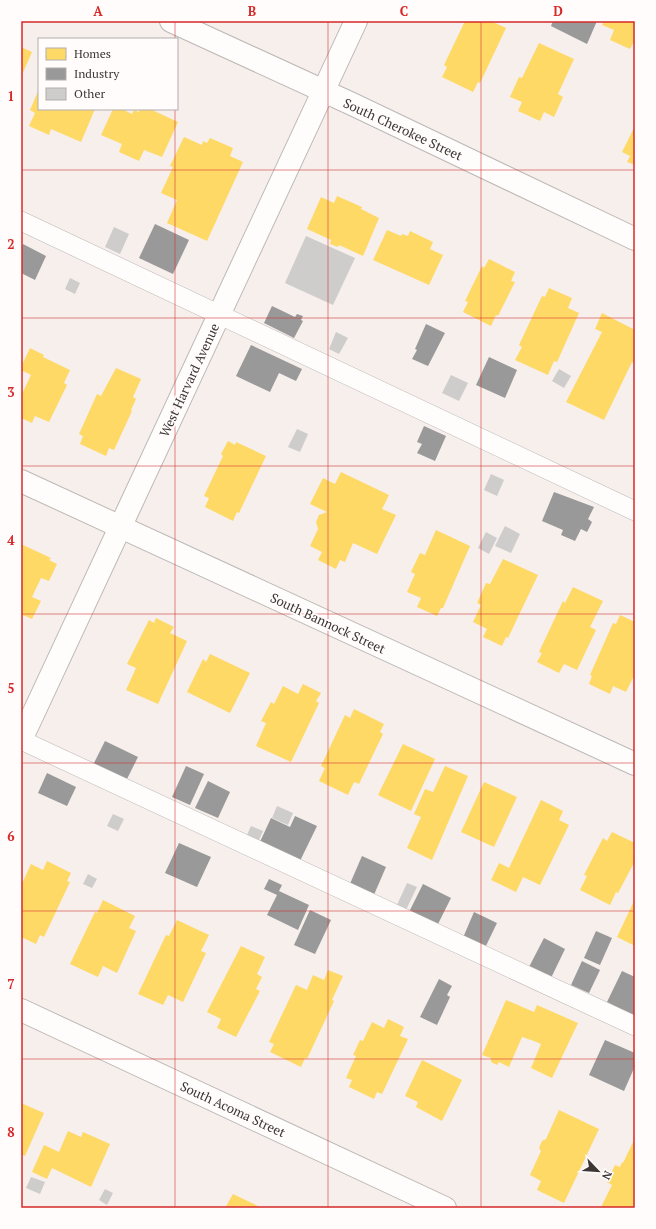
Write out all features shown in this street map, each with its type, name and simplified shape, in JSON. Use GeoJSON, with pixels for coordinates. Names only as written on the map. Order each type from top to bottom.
{"type":"FeatureCollection","features":[{"type":"Feature","properties":{"kind":"street","name":"South Cherokee Street"},"geometry":{"type":"LineString","coordinates":[[171,21],[324,91],[635,239]]}},
{"type":"Feature","properties":{"kind":"street","name":"West Harvard Avenue"},"geometry":{"type":"LineString","coordinates":[[21,740],[356,21]]}},
{"type":"Feature","properties":{"kind":"street","name":"South Bannock Street"},"geometry":{"type":"LineString","coordinates":[[21,481],[635,764]]}},
{"type":"Feature","properties":{"kind":"street","name":"South Acoma Street"},"geometry":{"type":"LineString","coordinates":[[21,1010],[445,1208]]}},
{"type":"Feature","properties":{"kind":"lane"},"geometry":{"type":"LineString","coordinates":[[21,221],[220,313],[635,511]]}},
{"type":"Feature","properties":{"kind":"lane"},"geometry":{"type":"LineString","coordinates":[[21,740],[635,1026]]}},
{"type":"Feature","properties":{"kind":"building: Homes"},"geometry":{"type":"Polygon","coordinates":[[[465,21],[491,21],[506,28],[480,83],[478,82],[473,92],[442,77],[447,67],[444,65],[465,21]]]}},
{"type":"Feature","properties":{"kind":"building: Homes"},"geometry":{"type":"Polygon","coordinates":[[[604,21],[635,21],[635,40],[630,49],[610,40],[614,30],[602,25],[604,21]]]}},
{"type":"Feature","properties":{"kind":"building: Homes"},"geometry":{"type":"Polygon","coordinates":[[[539,43],[574,59],[558,94],[563,97],[554,117],[544,112],[540,121],[518,111],[522,102],[510,97],[519,77],[522,78],[539,43]]]}},
{"type":"Feature","properties":{"kind":"building: Homes"},"geometry":{"type":"Polygon","coordinates":[[[21,47],[32,52],[21,77],[21,47]]]}},
{"type":"Feature","properties":{"kind":"building: Homes"},"geometry":{"type":"Polygon","coordinates":[[[38,91],[38,110],[95,110],[81,142],[51,129],[49,135],[29,126],[35,113],[30,110],[38,91]]]}},
{"type":"Feature","properties":{"kind":"building: Homes"},"geometry":{"type":"Polygon","coordinates":[[[113,110],[124,110],[132,114],[134,110],[139,112],[140,110],[152,110],[178,122],[162,157],[144,150],[139,161],[119,152],[122,144],[101,135],[113,110]]]}},
{"type":"Feature","properties":{"kind":"building: Homes"},"geometry":{"type":"Polygon","coordinates":[[[635,126],[635,165],[627,162],[630,156],[622,152],[635,126]]]}},
{"type":"Feature","properties":{"kind":"building: Homes"},"geometry":{"type":"Polygon","coordinates":[[[184,137],[202,145],[203,141],[207,143],[210,138],[233,148],[230,156],[243,162],[207,241],[167,223],[177,200],[161,193],[173,167],[170,166],[184,137]]]}},
{"type":"Feature","properties":{"kind":"building: Homes"},"geometry":{"type":"Polygon","coordinates":[[[337,196],[362,207],[361,209],[379,218],[363,256],[339,245],[338,247],[330,244],[331,240],[307,229],[321,197],[334,203],[337,196]]]}},
{"type":"Feature","properties":{"kind":"building: Homes"},"geometry":{"type":"Polygon","coordinates":[[[387,230],[401,236],[402,234],[408,236],[410,231],[433,242],[430,249],[443,255],[429,285],[373,260],[387,230]]]}},
{"type":"Feature","properties":{"kind":"building: Homes"},"geometry":{"type":"Polygon","coordinates":[[[489,259],[515,272],[511,281],[515,282],[498,316],[496,315],[491,326],[463,312],[468,302],[465,301],[482,266],[484,268],[489,259]]]}},
{"type":"Feature","properties":{"kind":"building: Homes"},"geometry":{"type":"Polygon","coordinates":[[[549,288],[572,298],[568,308],[579,313],[557,362],[554,361],[548,375],[515,360],[522,347],[519,345],[542,296],[545,297],[549,288]]]}},
{"type":"Feature","properties":{"kind":"building: Homes"},"geometry":{"type":"Polygon","coordinates":[[[602,313],[635,330],[635,361],[634,363],[632,362],[604,420],[566,402],[602,332],[595,329],[602,313]]]}},
{"type":"Feature","properties":{"kind":"building: Homes"},"geometry":{"type":"Polygon","coordinates":[[[30,348],[44,355],[43,357],[70,370],[64,383],[67,385],[49,422],[35,416],[32,423],[21,418],[21,396],[31,375],[21,370],[21,367],[30,348]]]}},
{"type":"Feature","properties":{"kind":"building: Homes"},"geometry":{"type":"Polygon","coordinates":[[[116,368],[141,379],[133,397],[136,399],[131,410],[132,411],[114,450],[109,448],[106,456],[80,444],[83,436],[79,434],[97,394],[101,396],[116,368]]]}},
{"type":"Feature","properties":{"kind":"building: Homes"},"geometry":{"type":"Polygon","coordinates":[[[228,441],[235,445],[236,442],[266,456],[239,513],[237,512],[233,521],[205,507],[209,498],[204,496],[223,456],[221,454],[228,441]]]}},
{"type":"Feature","properties":{"kind":"building: Homes"},"geometry":{"type":"Polygon","coordinates":[[[341,472],[389,495],[382,509],[396,515],[377,554],[353,543],[345,562],[340,560],[336,569],[318,560],[322,552],[310,546],[318,529],[316,522],[319,515],[327,512],[310,504],[323,478],[335,484],[341,472]]]}},
{"type":"Feature","properties":{"kind":"building: Homes"},"geometry":{"type":"Polygon","coordinates":[[[436,530],[470,546],[443,608],[441,608],[437,616],[417,607],[421,598],[407,592],[415,574],[411,572],[420,553],[425,555],[436,530]]]}},
{"type":"Feature","properties":{"kind":"building: Homes"},"geometry":{"type":"Polygon","coordinates":[[[21,544],[51,558],[49,560],[57,564],[49,581],[41,578],[32,597],[41,601],[32,619],[23,615],[21,617],[21,544]]]}},
{"type":"Feature","properties":{"kind":"building: Homes"},"geometry":{"type":"Polygon","coordinates":[[[503,559],[538,575],[508,638],[506,637],[502,646],[483,637],[487,629],[473,622],[481,605],[477,603],[486,583],[490,584],[503,559]]]}},
{"type":"Feature","properties":{"kind":"building: Homes"},"geometry":{"type":"Polygon","coordinates":[[[573,587],[603,601],[590,627],[596,630],[577,670],[564,664],[559,673],[537,662],[542,653],[539,652],[563,601],[565,603],[573,587]]]}},
{"type":"Feature","properties":{"kind":"building: Homes"},"geometry":{"type":"Polygon","coordinates":[[[620,615],[635,622],[635,674],[626,692],[613,686],[610,694],[589,684],[592,676],[590,675],[613,623],[616,624],[620,615]]]}},
{"type":"Feature","properties":{"kind":"building: Homes"},"geometry":{"type":"Polygon","coordinates":[[[156,618],[174,627],[170,633],[187,641],[158,704],[126,690],[136,668],[127,664],[149,620],[154,623],[156,618]]]}},
{"type":"Feature","properties":{"kind":"building: Homes"},"geometry":{"type":"Polygon","coordinates":[[[210,654],[250,673],[230,713],[187,692],[203,659],[206,662],[210,654]]]}},
{"type":"Feature","properties":{"kind":"building: Homes"},"geometry":{"type":"Polygon","coordinates":[[[303,684],[321,693],[316,701],[319,703],[291,762],[256,746],[266,723],[261,721],[271,702],[274,704],[283,686],[298,694],[303,684]]]}},
{"type":"Feature","properties":{"kind":"building: Homes"},"geometry":{"type":"Polygon","coordinates":[[[354,709],[384,724],[380,732],[383,734],[359,784],[354,782],[348,795],[319,781],[325,768],[321,766],[345,715],[350,718],[354,709]]]}},
{"type":"Feature","properties":{"kind":"building: Homes"},"geometry":{"type":"Polygon","coordinates":[[[403,744],[435,759],[411,811],[378,795],[403,744]]]}},
{"type":"Feature","properties":{"kind":"building: Homes"},"geometry":{"type":"Polygon","coordinates":[[[445,766],[468,776],[432,860],[407,848],[421,817],[414,814],[425,789],[433,792],[445,766]]]}},
{"type":"Feature","properties":{"kind":"building: Homes"},"geometry":{"type":"Polygon","coordinates":[[[484,782],[517,797],[494,847],[461,832],[484,782]]]}},
{"type":"Feature","properties":{"kind":"building: Homes"},"geometry":{"type":"Polygon","coordinates":[[[541,800],[563,811],[559,820],[569,825],[540,885],[523,877],[516,892],[491,880],[499,863],[509,868],[541,800]]]}},
{"type":"Feature","properties":{"kind":"building: Homes"},"geometry":{"type":"Polygon","coordinates":[[[612,832],[635,843],[633,854],[635,855],[635,861],[618,893],[616,892],[610,905],[580,890],[587,876],[584,875],[603,838],[607,841],[612,832]]]}},
{"type":"Feature","properties":{"kind":"building: Homes"},"geometry":{"type":"Polygon","coordinates":[[[47,861],[71,873],[67,881],[70,882],[44,937],[40,935],[36,944],[21,937],[21,886],[31,864],[43,870],[47,861]]]}},
{"type":"Feature","properties":{"kind":"building: Homes"},"geometry":{"type":"Polygon","coordinates":[[[635,899],[635,946],[617,937],[635,899]]]}},
{"type":"Feature","properties":{"kind":"building: Homes"},"geometry":{"type":"Polygon","coordinates":[[[103,900],[135,916],[129,928],[136,931],[117,973],[103,966],[98,977],[70,964],[95,912],[97,913],[103,900]]]}},
{"type":"Feature","properties":{"kind":"building: Homes"},"geometry":{"type":"Polygon","coordinates":[[[177,920],[209,935],[201,951],[206,953],[183,1002],[168,995],[163,1005],[138,994],[166,935],[169,936],[177,920]]]}},
{"type":"Feature","properties":{"kind":"building: Homes"},"geometry":{"type":"Polygon","coordinates":[[[241,946],[265,957],[257,974],[262,977],[256,989],[260,991],[236,1037],[217,1028],[221,1019],[207,1012],[241,946]]]}},
{"type":"Feature","properties":{"kind":"building: Homes"},"geometry":{"type":"Polygon","coordinates":[[[328,970],[343,976],[332,1000],[334,1001],[307,1059],[305,1058],[301,1067],[270,1052],[274,1044],[269,1042],[296,985],[307,990],[313,975],[324,980],[328,970]]]}},
{"type":"Feature","properties":{"kind":"building: Homes"},"geometry":{"type":"Polygon","coordinates":[[[506,1000],[534,1012],[537,1005],[578,1023],[552,1078],[531,1068],[541,1044],[522,1037],[509,1067],[499,1062],[497,1065],[491,1062],[491,1058],[482,1055],[506,1000]]]}},
{"type":"Feature","properties":{"kind":"building: Homes"},"geometry":{"type":"Polygon","coordinates":[[[388,1019],[404,1027],[400,1036],[408,1039],[382,1094],[377,1092],[374,1099],[349,1087],[352,1080],[346,1078],[356,1056],[353,1055],[360,1040],[363,1041],[372,1022],[384,1028],[388,1019]]]}},
{"type":"Feature","properties":{"kind":"building: Homes"},"geometry":{"type":"Polygon","coordinates":[[[422,1060],[462,1080],[442,1121],[416,1107],[418,1102],[405,1096],[422,1060]]]}},
{"type":"Feature","properties":{"kind":"building: Homes"},"geometry":{"type":"Polygon","coordinates":[[[21,1103],[44,1113],[25,1156],[21,1154],[21,1103]]]}},
{"type":"Feature","properties":{"kind":"building: Homes"},"geometry":{"type":"Polygon","coordinates":[[[559,1110],[599,1129],[564,1203],[537,1190],[541,1181],[530,1175],[541,1151],[539,1148],[542,1141],[546,1139],[559,1110]]]}},
{"type":"Feature","properties":{"kind":"building: Homes"},"geometry":{"type":"Polygon","coordinates":[[[68,1131],[81,1137],[83,1132],[110,1144],[91,1187],[52,1168],[47,1179],[32,1172],[44,1145],[59,1152],[68,1131]]]}},
{"type":"Feature","properties":{"kind":"building: Homes"},"geometry":{"type":"Polygon","coordinates":[[[635,1138],[635,1208],[601,1207],[612,1185],[607,1182],[615,1165],[620,1167],[622,1162],[623,1163],[635,1138]]]}},
{"type":"Feature","properties":{"kind":"building: Homes"},"geometry":{"type":"Polygon","coordinates":[[[233,1194],[262,1208],[225,1208],[233,1194]]]}},
{"type":"Feature","properties":{"kind":"building: Industry"},"geometry":{"type":"Polygon","coordinates":[[[553,21],[597,21],[587,44],[551,26],[553,21]]]}},
{"type":"Feature","properties":{"kind":"building: Industry"},"geometry":{"type":"Polygon","coordinates":[[[155,224],[189,240],[173,274],[139,258],[155,224]]]}},
{"type":"Feature","properties":{"kind":"building: Industry"},"geometry":{"type":"Polygon","coordinates":[[[23,244],[46,256],[35,280],[21,273],[21,248],[23,244]]]}},
{"type":"Feature","properties":{"kind":"building: Industry"},"geometry":{"type":"Polygon","coordinates":[[[272,306],[295,317],[297,314],[303,316],[301,320],[303,321],[294,338],[264,323],[272,306]]]}},
{"type":"Feature","properties":{"kind":"building: Industry"},"geometry":{"type":"Polygon","coordinates":[[[426,324],[445,333],[428,366],[412,359],[417,350],[415,349],[426,324]]]}},
{"type":"Feature","properties":{"kind":"building: Industry"},"geometry":{"type":"Polygon","coordinates":[[[251,345],[302,369],[296,381],[279,373],[270,392],[236,376],[251,345]]]}},
{"type":"Feature","properties":{"kind":"building: Industry"},"geometry":{"type":"Polygon","coordinates":[[[489,357],[517,370],[505,398],[476,385],[489,357]]]}},
{"type":"Feature","properties":{"kind":"building: Industry"},"geometry":{"type":"Polygon","coordinates":[[[424,426],[446,436],[435,461],[417,453],[422,444],[417,442],[424,426]]]}},
{"type":"Feature","properties":{"kind":"building: Industry"},"geometry":{"type":"Polygon","coordinates":[[[554,492],[594,507],[588,519],[592,522],[587,532],[581,529],[575,541],[561,535],[563,530],[542,521],[554,492]]]}},
{"type":"Feature","properties":{"kind":"building: Industry"},"geometry":{"type":"Polygon","coordinates":[[[105,741],[138,757],[124,785],[91,769],[105,741]]]}},
{"type":"Feature","properties":{"kind":"building: Industry"},"geometry":{"type":"Polygon","coordinates":[[[186,766],[204,774],[190,805],[172,797],[186,766]]]}},
{"type":"Feature","properties":{"kind":"building: Industry"},"geometry":{"type":"Polygon","coordinates":[[[47,773],[76,787],[67,806],[38,793],[47,773]]]}},
{"type":"Feature","properties":{"kind":"building: Industry"},"geometry":{"type":"Polygon","coordinates":[[[208,781],[230,792],[218,818],[195,808],[208,781]]]}},
{"type":"Feature","properties":{"kind":"building: Industry"},"geometry":{"type":"Polygon","coordinates":[[[295,816],[317,826],[300,861],[259,844],[271,818],[290,827],[295,816]]]}},
{"type":"Feature","properties":{"kind":"building: Industry"},"geometry":{"type":"Polygon","coordinates":[[[179,843],[211,857],[197,887],[165,873],[179,843]]]}},
{"type":"Feature","properties":{"kind":"building: Industry"},"geometry":{"type":"Polygon","coordinates":[[[362,856],[386,867],[373,897],[349,886],[362,856]]]}},
{"type":"Feature","properties":{"kind":"building: Industry"},"geometry":{"type":"Polygon","coordinates":[[[269,879],[282,885],[279,891],[309,905],[298,930],[267,915],[277,895],[264,889],[269,879]]]}},
{"type":"Feature","properties":{"kind":"building: Industry"},"geometry":{"type":"Polygon","coordinates":[[[423,884],[451,898],[437,926],[409,912],[423,884]]]}},
{"type":"Feature","properties":{"kind":"building: Industry"},"geometry":{"type":"Polygon","coordinates":[[[310,910],[331,920],[315,954],[294,945],[310,910]]]}},
{"type":"Feature","properties":{"kind":"building: Industry"},"geometry":{"type":"Polygon","coordinates":[[[474,912],[497,923],[484,950],[462,940],[474,912]]]}},
{"type":"Feature","properties":{"kind":"building: Industry"},"geometry":{"type":"Polygon","coordinates":[[[596,931],[612,938],[600,965],[584,958],[596,931]]]}},
{"type":"Feature","properties":{"kind":"building: Industry"},"geometry":{"type":"Polygon","coordinates":[[[544,938],[565,949],[551,978],[529,967],[544,938]]]}},
{"type":"Feature","properties":{"kind":"building: Industry"},"geometry":{"type":"Polygon","coordinates":[[[582,961],[600,970],[589,993],[571,985],[582,961]]]}},
{"type":"Feature","properties":{"kind":"building: Industry"},"geometry":{"type":"Polygon","coordinates":[[[622,971],[635,977],[635,1016],[607,1002],[622,971]]]}},
{"type":"Feature","properties":{"kind":"building: Industry"},"geometry":{"type":"Polygon","coordinates":[[[439,979],[452,986],[447,995],[450,997],[437,1025],[420,1017],[439,979]]]}},
{"type":"Feature","properties":{"kind":"building: Industry"},"geometry":{"type":"Polygon","coordinates":[[[605,1040],[635,1053],[635,1066],[624,1091],[589,1075],[605,1040]]]}},
{"type":"Feature","properties":{"kind":"building: Other"},"geometry":{"type":"Polygon","coordinates":[[[114,227],[129,234],[120,254],[105,247],[114,227]]]}},
{"type":"Feature","properties":{"kind":"building: Other"},"geometry":{"type":"Polygon","coordinates":[[[306,236],[355,258],[333,305],[285,283],[306,236]]]}},
{"type":"Feature","properties":{"kind":"building: Other"},"geometry":{"type":"Polygon","coordinates":[[[70,278],[80,283],[75,294],[65,289],[70,278]]]}},
{"type":"Feature","properties":{"kind":"building: Other"},"geometry":{"type":"Polygon","coordinates":[[[336,332],[348,338],[339,354],[329,349],[336,332]]]}},
{"type":"Feature","properties":{"kind":"building: Other"},"geometry":{"type":"Polygon","coordinates":[[[559,369],[571,376],[564,388],[552,381],[559,369]]]}},
{"type":"Feature","properties":{"kind":"building: Other"},"geometry":{"type":"Polygon","coordinates":[[[451,375],[468,383],[459,401],[442,393],[451,375]]]}},
{"type":"Feature","properties":{"kind":"building: Other"},"geometry":{"type":"Polygon","coordinates":[[[297,429],[308,434],[300,452],[288,447],[297,429]]]}},
{"type":"Feature","properties":{"kind":"building: Other"},"geometry":{"type":"Polygon","coordinates":[[[491,474],[504,480],[497,496],[484,490],[491,474]]]}},
{"type":"Feature","properties":{"kind":"building: Other"},"geometry":{"type":"Polygon","coordinates":[[[505,526],[520,534],[511,553],[495,546],[505,526]]]}},
{"type":"Feature","properties":{"kind":"building: Other"},"geometry":{"type":"Polygon","coordinates":[[[486,532],[497,538],[489,554],[478,548],[486,532]]]}},
{"type":"Feature","properties":{"kind":"building: Other"},"geometry":{"type":"Polygon","coordinates":[[[277,806],[293,813],[288,825],[272,818],[277,806]]]}},
{"type":"Feature","properties":{"kind":"building: Other"},"geometry":{"type":"Polygon","coordinates":[[[113,814],[124,819],[118,831],[107,826],[113,814]]]}},
{"type":"Feature","properties":{"kind":"building: Other"},"geometry":{"type":"Polygon","coordinates":[[[251,826],[263,831],[256,847],[244,842],[251,826]]]}},
{"type":"Feature","properties":{"kind":"building: Other"},"geometry":{"type":"Polygon","coordinates":[[[88,874],[97,879],[92,888],[83,884],[88,874]]]}},
{"type":"Feature","properties":{"kind":"building: Other"},"geometry":{"type":"Polygon","coordinates":[[[407,883],[417,887],[405,912],[396,907],[407,883]]]}},
{"type":"Feature","properties":{"kind":"building: Other"},"geometry":{"type":"Polygon","coordinates":[[[31,1177],[45,1182],[40,1194],[26,1188],[31,1177]]]}},
{"type":"Feature","properties":{"kind":"building: Other"},"geometry":{"type":"Polygon","coordinates":[[[105,1189],[113,1193],[107,1205],[99,1200],[105,1189]]]}}]}
